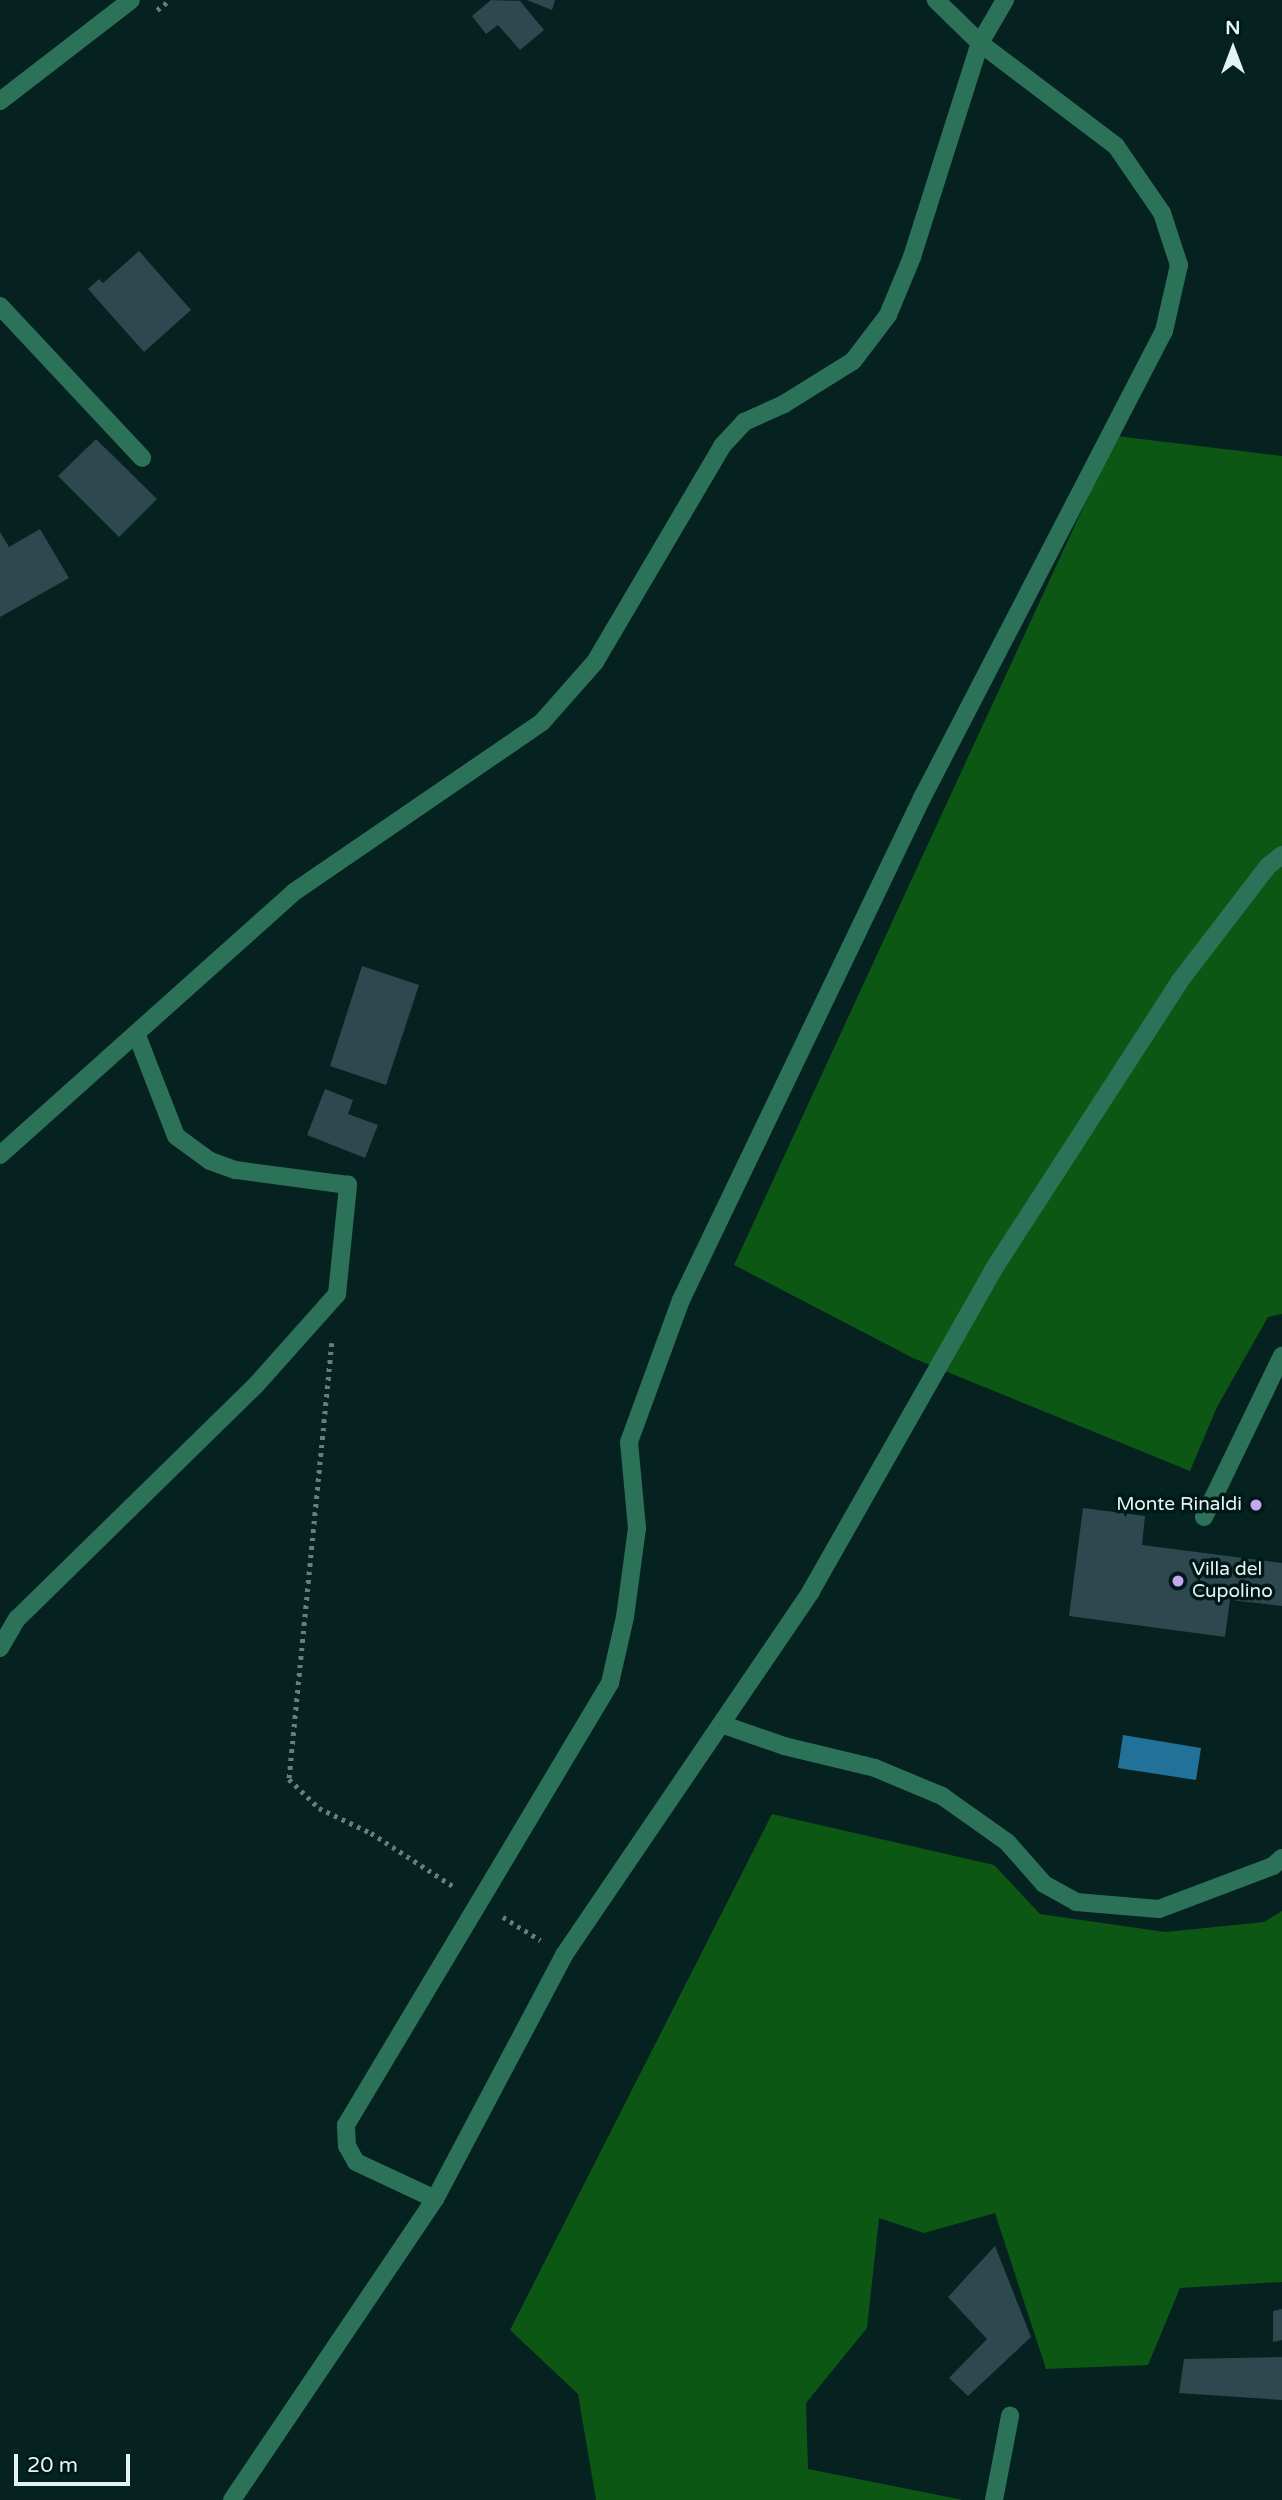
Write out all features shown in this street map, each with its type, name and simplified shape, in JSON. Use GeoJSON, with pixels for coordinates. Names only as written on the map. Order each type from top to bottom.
{"type":"FeatureCollection","features":[{"type":"Feature","properties":{"kind":"street"},"geometry":{"type":"LineString","coordinates":[[0,101],[131,0]]}},
{"type":"Feature","properties":{"kind":"street"},"geometry":{"type":"LineString","coordinates":[[435,2199],[356,2162],[347,2146],[346,2124],[481,1903],[610,1683],[625,1617],[637,1528],[629,1442],[681,1300],[922,797],[1164,331],[1179,265],[1162,213],[1116,146],[980,43],[936,0]]}},
{"type":"Feature","properties":{"kind":"street"},"geometry":{"type":"LineString","coordinates":[[0,1155],[294,892],[542,722],[575,687],[595,663],[722,446],[744,422],[784,404],[853,360],[888,315],[912,257],[980,43],[1005,0]]}},
{"type":"Feature","properties":{"kind":"street"},"geometry":{"type":"LineString","coordinates":[[0,306],[142,458]]}},
{"type":"Feature","properties":{"kind":"street"},"geometry":{"type":"LineString","coordinates":[[232,2500],[435,2199],[564,1955],[811,1591],[993,1270],[1171,993],[1268,866],[1282,855]]}},
{"type":"Feature","properties":{"kind":"street"},"geometry":{"type":"LineString","coordinates":[[0,1648],[17,1619],[256,1385],[337,1294],[348,1185],[235,1170],[210,1161],[176,1136],[136,1033]]}},
{"type":"Feature","properties":{"kind":"street"},"geometry":{"type":"LineString","coordinates":[[1204,1517],[1282,1356]]}},
{"type":"Feature","properties":{"kind":"street"},"geometry":{"type":"LineString","coordinates":[[721,1724],[784,1746],[875,1768],[942,1796],[1007,1842],[1044,1884],[1076,1902],[1159,1909],[1273,1866],[1282,1858]]}},
{"type":"Feature","properties":{"kind":"street"},"geometry":{"type":"LineString","coordinates":[[993,2500],[1010,2416]]}},
{"type":"Feature","properties":{"kind":"path"},"geometry":{"type":"LineString","coordinates":[[337,1294],[289,1779],[318,1808],[371,1833],[564,1955]]}},
{"type":"Feature","properties":{"kind":"green space"},"geometry":{"type":"Polygon","coordinates":[[[1116,436],[1282,456],[1282,1314],[1268,1317],[1217,1407],[1190,1471],[913,1358],[734,1265],[1116,436]]]}},
{"type":"Feature","properties":{"kind":"green space"},"geometry":{"type":"Polygon","coordinates":[[[772,1814],[994,1865],[1040,1914],[1165,1932],[1264,1922],[1282,1911],[1282,2282],[1180,2288],[1148,2365],[1046,2369],[995,2213],[924,2233],[879,2218],[867,2328],[806,2403],[808,2469],[963,2500],[596,2500],[578,2394],[510,2330],[772,1814]]]}},
{"type":"Feature","properties":{"kind":"water"},"geometry":{"type":"Polygon","coordinates":[[[1123,1735],[1201,1748],[1196,1780],[1118,1768],[1123,1735]]]}},
{"type":"Feature","properties":{"kind":"building"},"geometry":{"type":"Polygon","coordinates":[[[491,0],[520,1],[544,30],[520,50],[498,25],[486,34],[472,16],[491,0]]]}},
{"type":"Feature","properties":{"kind":"building"},"geometry":{"type":"Polygon","coordinates":[[[527,0],[555,0],[552,10],[527,0]]]}},
{"type":"Feature","properties":{"kind":"building"},"geometry":{"type":"Polygon","coordinates":[[[139,251],[191,310],[144,352],[88,289],[99,279],[103,283],[139,251]]]}},
{"type":"Feature","properties":{"kind":"building"},"geometry":{"type":"Polygon","coordinates":[[[96,439],[157,499],[119,537],[58,476],[96,439]]]}},
{"type":"Feature","properties":{"kind":"building"},"geometry":{"type":"Polygon","coordinates":[[[40,529],[69,578],[0,617],[0,532],[9,547],[40,529]]]}},
{"type":"Feature","properties":{"kind":"building"},"geometry":{"type":"Polygon","coordinates":[[[362,966],[419,985],[386,1085],[330,1066],[362,966]]]}},
{"type":"Feature","properties":{"kind":"building"},"geometry":{"type":"Polygon","coordinates":[[[325,1089],[353,1100],[348,1114],[378,1125],[365,1158],[307,1135],[325,1089]]]}},
{"type":"Feature","properties":{"kind":"building","name":"Villa del Cupolino"},"geometry":{"type":"Polygon","coordinates":[[[1083,1508],[1145,1516],[1142,1545],[1282,1563],[1282,1606],[1230,1600],[1225,1637],[1069,1616],[1083,1508]]]}},
{"type":"Feature","properties":{"kind":"building"},"geometry":{"type":"Polygon","coordinates":[[[995,2246],[1031,2337],[968,2396],[949,2378],[987,2339],[948,2297],[995,2246]]]}},
{"type":"Feature","properties":{"kind":"building"},"geometry":{"type":"Polygon","coordinates":[[[1282,2309],[1282,2340],[1273,2342],[1273,2311],[1282,2309]]]}},
{"type":"Feature","properties":{"kind":"building"},"geometry":{"type":"Polygon","coordinates":[[[1282,2357],[1282,2400],[1179,2393],[1184,2359],[1282,2357]]]}},
{"type":"Feature","properties":{"kind":"place","name":"Monte Rinaldi"},"geometry":{"type":"Point","coordinates":[1256,1505]}},
{"type":"Feature","properties":{"kind":"place","name":"Villa del Cupolino"},"geometry":{"type":"Point","coordinates":[1178,1581]}}]}
